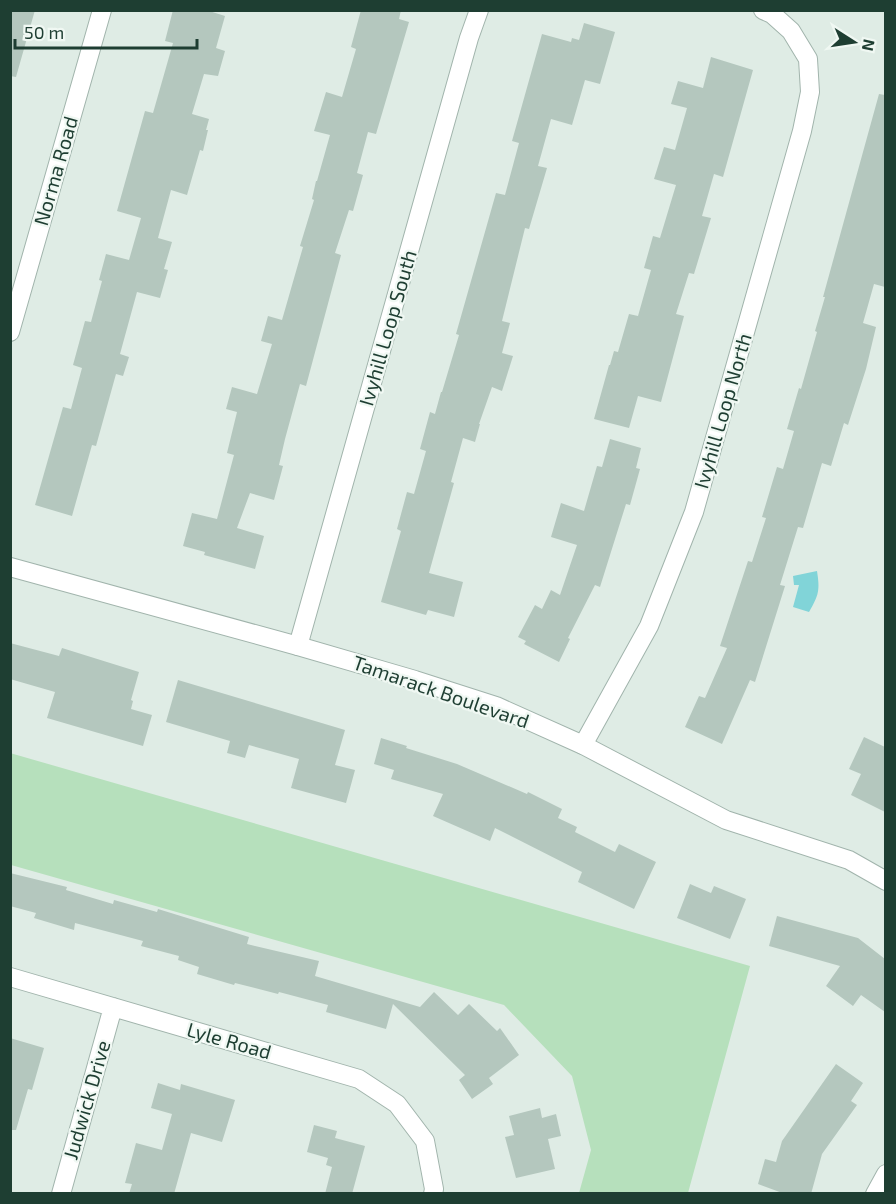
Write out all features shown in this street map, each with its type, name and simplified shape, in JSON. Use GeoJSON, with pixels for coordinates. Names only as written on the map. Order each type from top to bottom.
{"type":"FeatureCollection","features":[{"type":"Feature","properties":{"kind":"street","name":"Norma Road"},"geometry":{"type":"LineString","coordinates":[[10,332],[102,10]]}},
{"type":"Feature","properties":{"kind":"street","name":"Ivyhill Loop South"},"geometry":{"type":"LineString","coordinates":[[298,646],[466,49],[479,10]]}},
{"type":"Feature","properties":{"kind":"street","name":"Ivyhill Loop North"},"geometry":{"type":"LineString","coordinates":[[583,745],[649,626],[694,512],[802,131],[810,92],[808,59],[791,31],[763,10]]}},
{"type":"Feature","properties":{"kind":"street","name":"Tamarack Boulevard"},"geometry":{"type":"LineString","coordinates":[[10,567],[298,646],[496,706],[583,745],[726,820],[849,861],[885,880]]}},
{"type":"Feature","properties":{"kind":"street","name":"Lyle Road"},"geometry":{"type":"LineString","coordinates":[[10,977],[358,1078],[398,1104],[424,1142],[434,1188],[433,1194]]}},
{"type":"Feature","properties":{"kind":"street","name":"Judwick Drive"},"geometry":{"type":"LineString","coordinates":[[61,1194],[113,1007]]}},
{"type":"Feature","properties":{"kind":"street"},"geometry":{"type":"LineString","coordinates":[[875,1194],[885,1174]]}},
{"type":"Feature","properties":{"kind":"green space"},"geometry":{"type":"Polygon","coordinates":[[[10,753],[750,966],[688,1193],[579,1193],[591,1150],[572,1076],[504,1005],[11,865],[10,753]]]}},
{"type":"Feature","properties":{"kind":"water"},"geometry":{"type":"Polygon","coordinates":[[[817,571],[818,592],[809,612],[793,607],[799,585],[794,585],[793,576],[817,571]]]}},
{"type":"Feature","properties":{"kind":"building"},"geometry":{"type":"Polygon","coordinates":[[[10,10],[35,10],[16,77],[10,76],[10,10]]]}},
{"type":"Feature","properties":{"kind":"building"},"geometry":{"type":"Polygon","coordinates":[[[173,10],[206,10],[225,16],[216,48],[225,51],[218,76],[204,74],[192,114],[209,119],[203,151],[200,150],[187,195],[171,190],[158,238],[172,242],[164,269],[168,270],[160,298],[137,292],[120,354],[129,357],[123,376],[116,374],[96,446],[92,445],[72,516],[35,505],[63,407],[71,409],[82,368],[73,365],[85,321],[91,322],[102,281],[99,280],[106,254],[129,260],[141,218],[117,211],[145,111],[153,113],[173,43],[165,41],[173,10]]]}},
{"type":"Feature","properties":{"kind":"building"},"geometry":{"type":"Polygon","coordinates":[[[361,10],[401,10],[399,19],[409,22],[376,134],[368,132],[357,173],[363,175],[353,211],[349,210],[335,253],[341,255],[306,386],[300,384],[279,465],[283,466],[274,500],[250,493],[237,528],[264,536],[255,569],[204,555],[205,552],[183,546],[192,513],[217,519],[234,455],[227,453],[237,412],[226,409],[232,387],[257,394],[272,344],[261,341],[268,316],[282,320],[303,247],[300,246],[314,200],[312,199],[316,181],[330,135],[314,131],[326,92],[342,97],[356,49],[351,47],[361,10]]]}},
{"type":"Feature","properties":{"kind":"building"},"geometry":{"type":"Polygon","coordinates":[[[584,23],[615,32],[600,84],[585,80],[572,125],[551,119],[538,166],[547,168],[529,229],[525,228],[502,321],[510,323],[502,353],[513,356],[502,391],[492,387],[475,442],[463,438],[451,482],[454,483],[429,573],[463,582],[454,617],[428,610],[426,615],[381,602],[401,531],[397,529],[407,492],[414,494],[426,451],[420,449],[430,412],[435,414],[442,392],[496,193],[505,195],[519,143],[512,141],[542,34],[571,42],[572,38],[579,40],[584,23]]]}},
{"type":"Feature","properties":{"kind":"building"},"geometry":{"type":"Polygon","coordinates":[[[711,57],[753,70],[723,177],[714,174],[702,216],[711,218],[694,274],[689,273],[676,314],[684,316],[661,402],[638,396],[629,428],[594,419],[609,365],[614,351],[618,352],[629,314],[638,316],[651,270],[644,268],[653,236],[660,238],[676,185],[654,179],[664,147],[675,150],[687,108],[671,104],[678,81],[703,88],[711,57]]]}},
{"type":"Feature","properties":{"kind":"building"},"geometry":{"type":"Polygon","coordinates":[[[879,94],[885,95],[885,287],[874,284],[863,323],[876,327],[866,369],[848,425],[844,423],[831,466],[822,463],[803,528],[798,527],[780,585],[785,586],[755,682],[750,680],[722,744],[685,727],[699,696],[705,698],[727,648],[720,646],[748,561],[752,562],[766,518],[762,517],[777,467],[783,469],[794,431],[787,429],[817,332],[815,331],[825,297],[823,297],[879,94]]]}},
{"type":"Feature","properties":{"kind":"building"},"geometry":{"type":"Polygon","coordinates":[[[610,439],[641,448],[636,468],[640,469],[630,505],[626,504],[600,587],[595,585],[568,638],[570,639],[559,662],[524,644],[526,641],[518,637],[535,605],[542,609],[551,590],[560,595],[577,545],[551,537],[561,503],[584,511],[597,466],[602,467],[610,439]]]}},
{"type":"Feature","properties":{"kind":"building"},"geometry":{"type":"Polygon","coordinates":[[[10,643],[59,656],[62,648],[139,672],[131,700],[133,701],[131,709],[152,715],[143,746],[47,718],[55,692],[10,679],[10,643]]]}},
{"type":"Feature","properties":{"kind":"building"},"geometry":{"type":"Polygon","coordinates":[[[178,680],[345,730],[335,765],[355,770],[346,803],[291,788],[299,759],[249,745],[245,758],[227,753],[230,741],[166,722],[178,680]]]}},
{"type":"Feature","properties":{"kind":"building"},"geometry":{"type":"Polygon","coordinates":[[[864,737],[885,747],[885,812],[851,795],[861,774],[849,769],[864,737]]]}},
{"type":"Feature","properties":{"kind":"building"},"geometry":{"type":"Polygon","coordinates":[[[381,738],[457,764],[527,794],[528,792],[562,809],[558,818],[577,827],[575,832],[615,852],[619,844],[656,862],[634,909],[578,882],[582,872],[495,828],[490,841],[433,816],[443,794],[391,779],[394,770],[374,764],[381,738]]]}},
{"type":"Feature","properties":{"kind":"building"},"geometry":{"type":"Polygon","coordinates":[[[10,873],[67,887],[66,890],[113,904],[114,900],[157,912],[158,909],[249,937],[247,944],[319,961],[315,976],[420,1007],[434,992],[458,1015],[469,1004],[497,1031],[500,1028],[519,1055],[489,1078],[493,1084],[472,1099],[459,1080],[465,1075],[393,1004],[386,1029],[326,1012],[328,1005],[279,992],[278,994],[235,983],[234,985],[197,974],[199,967],[178,960],[179,956],[141,946],[143,941],[75,923],[74,930],[34,918],[36,913],[10,906],[10,873]]]}},
{"type":"Feature","properties":{"kind":"building"},"geometry":{"type":"Polygon","coordinates":[[[690,884],[711,893],[714,886],[746,899],[730,939],[677,918],[690,884]]]}},
{"type":"Feature","properties":{"kind":"building"},"geometry":{"type":"Polygon","coordinates":[[[777,916],[858,938],[885,959],[885,1012],[861,995],[853,1006],[826,986],[840,966],[769,946],[777,916]]]}},
{"type":"Feature","properties":{"kind":"building"},"geometry":{"type":"Polygon","coordinates":[[[10,1038],[44,1048],[32,1090],[28,1089],[16,1130],[10,1130],[10,1038]]]}},
{"type":"Feature","properties":{"kind":"building"},"geometry":{"type":"Polygon","coordinates":[[[836,1064],[863,1083],[851,1101],[857,1105],[822,1154],[811,1194],[785,1194],[758,1184],[765,1159],[776,1162],[782,1141],[836,1064]]]}},
{"type":"Feature","properties":{"kind":"building"},"geometry":{"type":"Polygon","coordinates":[[[158,1083],[180,1090],[181,1084],[235,1100],[222,1142],[191,1133],[174,1194],[129,1194],[132,1184],[125,1183],[136,1143],[162,1150],[172,1114],[151,1108],[158,1083]]]}},
{"type":"Feature","properties":{"kind":"building"},"geometry":{"type":"Polygon","coordinates":[[[540,1108],[542,1118],[556,1114],[561,1136],[548,1139],[555,1169],[516,1178],[505,1137],[514,1135],[509,1116],[540,1108]]]}},
{"type":"Feature","properties":{"kind":"building"},"geometry":{"type":"Polygon","coordinates":[[[314,1125],[337,1131],[335,1138],[365,1146],[352,1194],[325,1194],[332,1167],[326,1165],[328,1158],[307,1152],[314,1125]]]}}]}
